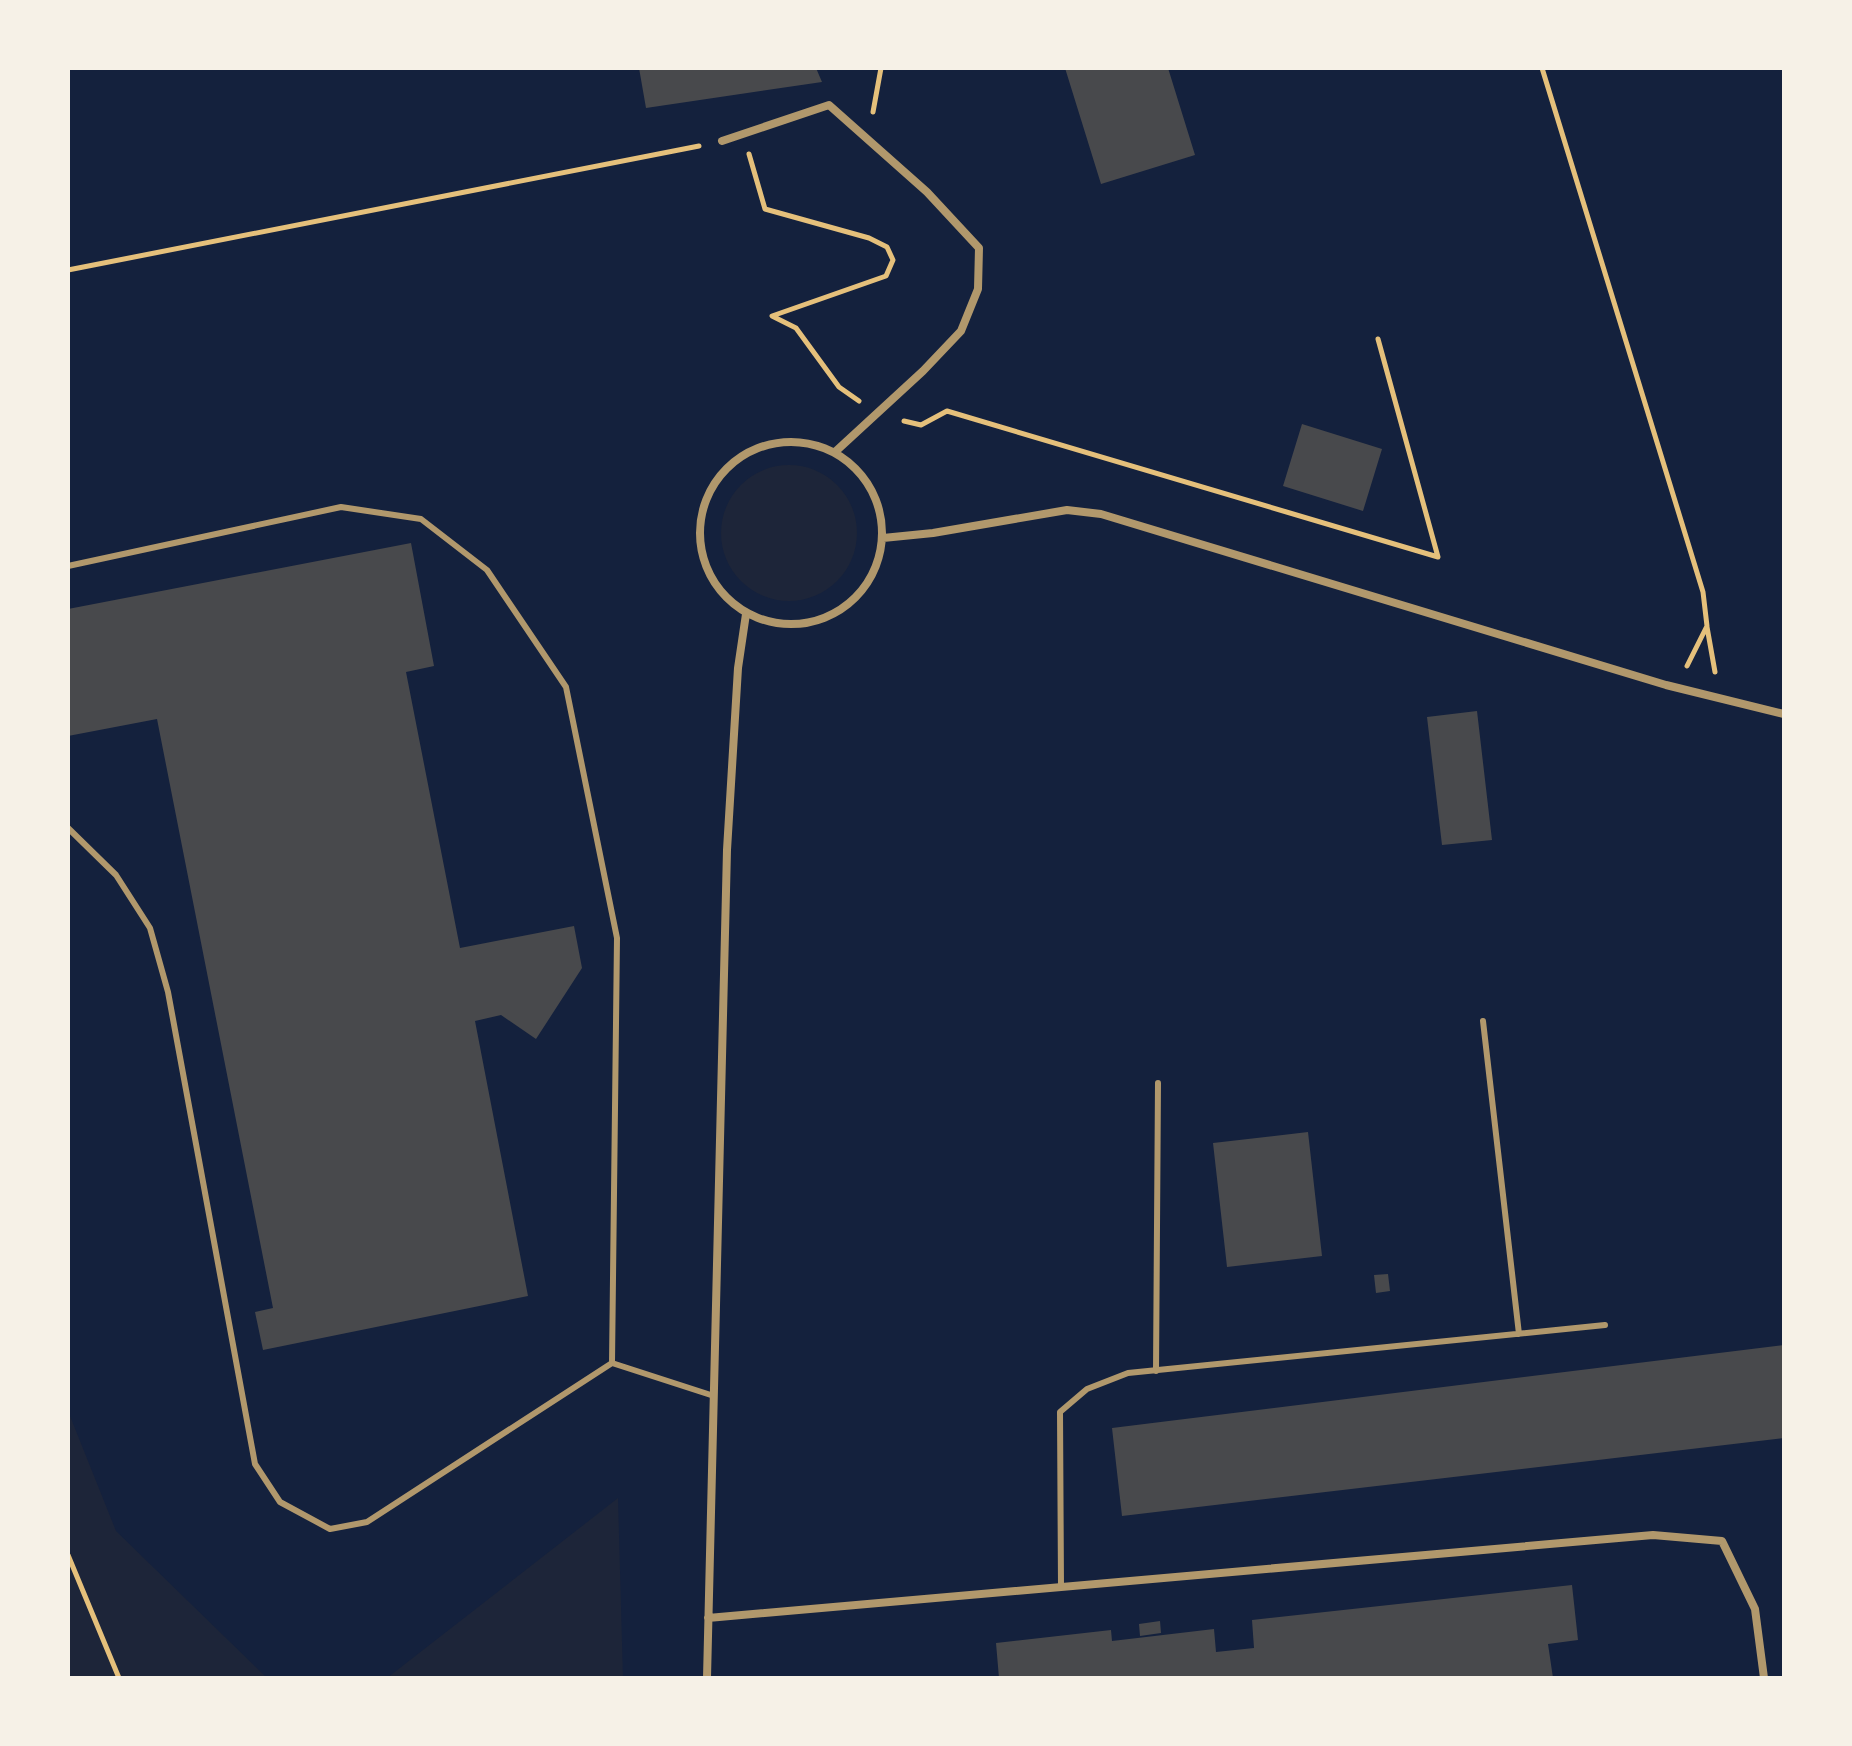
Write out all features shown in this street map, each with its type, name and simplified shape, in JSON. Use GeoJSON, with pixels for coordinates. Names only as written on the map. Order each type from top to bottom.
{"type":"FeatureCollection","features":[{"type":"Feature","properties":{"kind":"street"},"geometry":{"type":"LineString","coordinates":[[722,141],[829,105],[927,192],[979,248],[978,289],[961,331],[923,371],[835,452]]}},
{"type":"Feature","properties":{"kind":"street"},"geometry":{"type":"LineString","coordinates":[[805,442],[835,452],[856,468],[871,488],[880,512],[883,538],[877,564],[865,588],[847,607],[824,620],[798,625],[771,623],[746,614],[721,594],[705,566],[699,534],[704,503],[719,475],[743,454],[773,443],[805,442]]}},
{"type":"Feature","properties":{"kind":"street"},"geometry":{"type":"LineString","coordinates":[[883,538],[933,533],[1067,510],[1101,514],[1666,685],[1784,714]]}},
{"type":"Feature","properties":{"kind":"street"},"geometry":{"type":"LineString","coordinates":[[707,1678],[727,850],[738,668],[746,614]]}},
{"type":"Feature","properties":{"kind":"street"},"geometry":{"type":"LineString","coordinates":[[708,1618],[1653,1535],[1722,1541],[1755,1609],[1764,1678]]}},
{"type":"Feature","properties":{"kind":"lane"},"geometry":{"type":"LineString","coordinates":[[68,566],[341,507],[421,519],[487,570],[566,687],[617,938],[612,1363]]}},
{"type":"Feature","properties":{"kind":"lane"},"geometry":{"type":"LineString","coordinates":[[68,828],[116,875],[150,928],[168,992],[255,1464],[280,1502],[330,1529],[367,1522],[612,1363]]}},
{"type":"Feature","properties":{"kind":"lane"},"geometry":{"type":"LineString","coordinates":[[1483,1021],[1519,1334]]}},
{"type":"Feature","properties":{"kind":"lane"},"geometry":{"type":"LineString","coordinates":[[1156,1371],[1158,1083]]}},
{"type":"Feature","properties":{"kind":"lane"},"geometry":{"type":"LineString","coordinates":[[1061,1587],[1060,1412],[1087,1389],[1128,1373],[1605,1325]]}},
{"type":"Feature","properties":{"kind":"lane"},"geometry":{"type":"LineString","coordinates":[[612,1363],[714,1396]]}},
{"type":"Feature","properties":{"kind":"path"},"geometry":{"type":"LineString","coordinates":[[868,140],[881,68]]}},
{"type":"Feature","properties":{"kind":"path"},"geometry":{"type":"LineString","coordinates":[[1542,68],[1703,592],[1719,698]]}},
{"type":"Feature","properties":{"kind":"path"},"geometry":{"type":"LineString","coordinates":[[743,134],[765,209],[869,238],[887,247],[893,260],[886,276],[772,316],[796,328],[839,387],[877,414],[921,425],[947,411],[1438,557],[1378,339]]}},
{"type":"Feature","properties":{"kind":"path"},"geometry":{"type":"LineString","coordinates":[[68,270],[722,141]]}},
{"type":"Feature","properties":{"kind":"path"},"geometry":{"type":"LineString","coordinates":[[1666,685],[1685,671],[1707,626]]}},
{"type":"Feature","properties":{"kind":"path"},"geometry":{"type":"LineString","coordinates":[[68,1555],[119,1678]]}},
{"type":"Feature","properties":{"kind":"shaded area"},"geometry":{"type":"Polygon","coordinates":[[[789,465],[815,470],[837,485],[852,507],[857,533],[852,559],[837,581],[815,596],[789,601],[763,596],[741,581],[726,559],[721,533],[726,507],[741,485],[763,470],[789,465]]]}},
{"type":"Feature","properties":{"kind":"shaded area"},"geometry":{"type":"Polygon","coordinates":[[[68,1411],[116,1531],[267,1678],[68,1678],[68,1411]]]}},
{"type":"Feature","properties":{"kind":"shaded area"},"geometry":{"type":"Polygon","coordinates":[[[618,1498],[623,1678],[387,1678],[618,1498]]]}},
{"type":"Feature","properties":{"kind":"building"},"geometry":{"type":"Polygon","coordinates":[[[639,68],[816,68],[822,82],[646,108],[639,68]]]}},
{"type":"Feature","properties":{"kind":"building"},"geometry":{"type":"Polygon","coordinates":[[[1065,68],[1168,68],[1195,155],[1101,184],[1065,68]]]}},
{"type":"Feature","properties":{"kind":"building"},"geometry":{"type":"Polygon","coordinates":[[[1302,424],[1382,449],[1363,511],[1283,486],[1302,424]]]}},
{"type":"Feature","properties":{"kind":"building"},"geometry":{"type":"Polygon","coordinates":[[[411,543],[434,666],[406,672],[460,948],[574,926],[582,968],[536,1039],[501,1015],[475,1021],[528,1296],[263,1350],[255,1312],[273,1308],[157,719],[68,736],[68,609],[411,543]]]}},
{"type":"Feature","properties":{"kind":"building"},"geometry":{"type":"Polygon","coordinates":[[[1477,711],[1492,840],[1442,845],[1427,717],[1477,711]]]}},
{"type":"Feature","properties":{"kind":"building"},"geometry":{"type":"Polygon","coordinates":[[[1308,1132],[1322,1256],[1227,1267],[1213,1143],[1308,1132]]]}},
{"type":"Feature","properties":{"kind":"building"},"geometry":{"type":"Polygon","coordinates":[[[1388,1274],[1390,1291],[1376,1293],[1374,1275],[1388,1274]]]}},
{"type":"Feature","properties":{"kind":"building"},"geometry":{"type":"Polygon","coordinates":[[[1784,1345],[1784,1438],[1122,1516],[1112,1428],[1784,1345]]]}},
{"type":"Feature","properties":{"kind":"building"},"geometry":{"type":"Polygon","coordinates":[[[1572,1585],[1578,1640],[1548,1644],[1553,1678],[999,1678],[996,1643],[1111,1630],[1112,1641],[1214,1629],[1216,1652],[1254,1648],[1252,1620],[1572,1585]]]}},
{"type":"Feature","properties":{"kind":"building"},"geometry":{"type":"Polygon","coordinates":[[[1160,1621],[1161,1633],[1140,1636],[1139,1624],[1160,1621]]]}}]}
